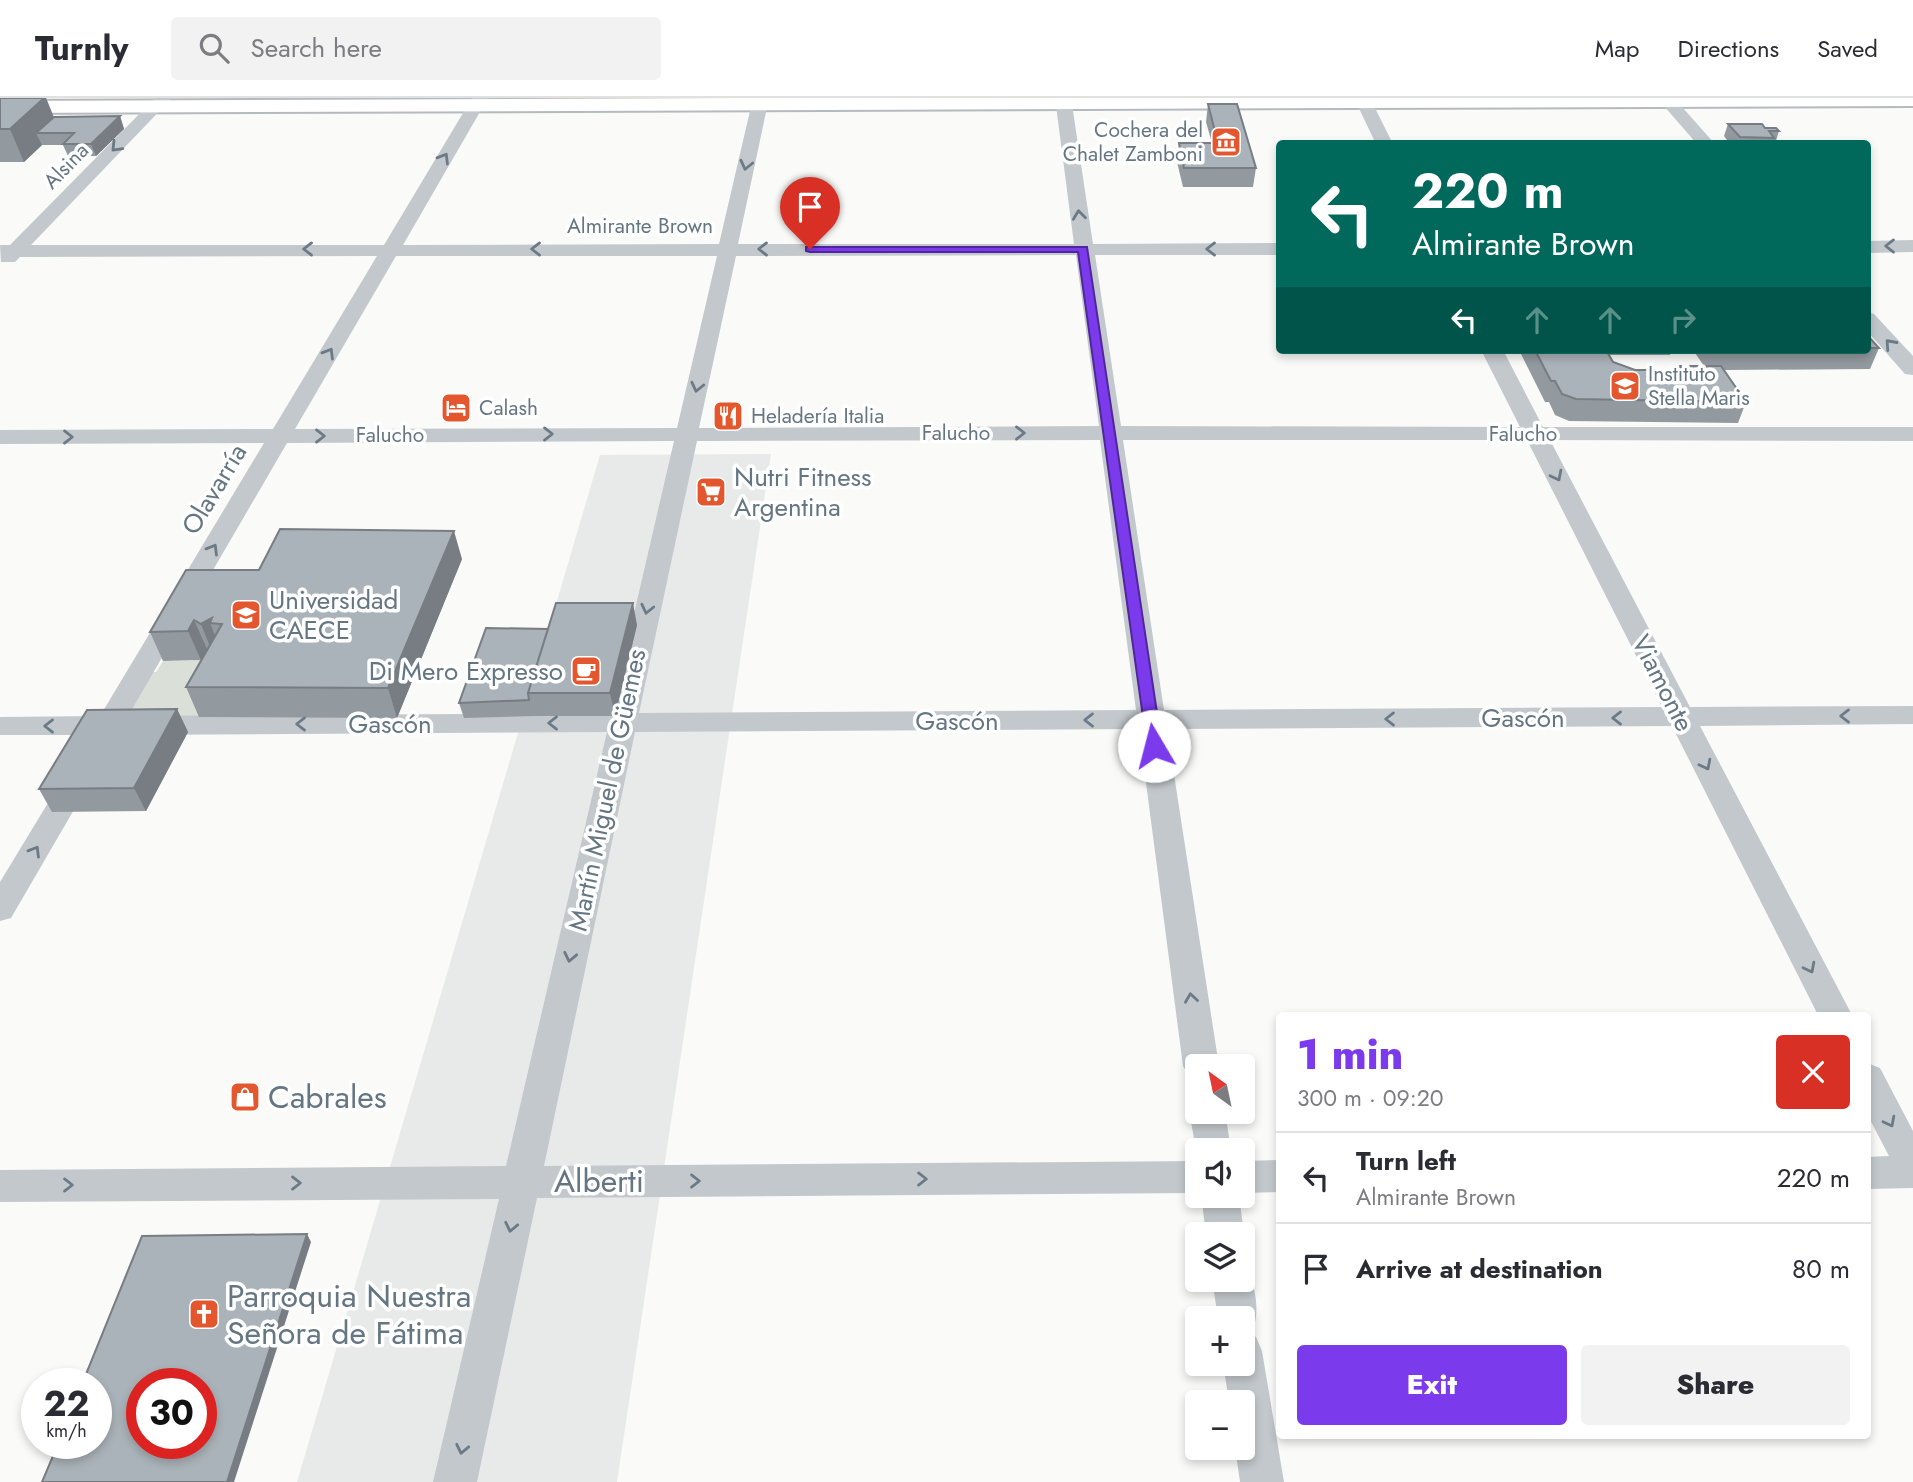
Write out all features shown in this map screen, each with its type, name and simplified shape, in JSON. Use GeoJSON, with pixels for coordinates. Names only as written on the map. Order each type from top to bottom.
{"type":"FeatureCollection","features":[{"type":"Feature","properties":{"kind":"main road"},"geometry":{"type":"LineString","coordinates":[[0,107],[160,102],[1913,100]]}},
{"type":"Feature","properties":{"kind":"street"},"geometry":{"type":"LineString","coordinates":[[1363,100],[1383,140]]}},
{"type":"Feature","properties":{"kind":"street"},"geometry":{"type":"LineString","coordinates":[[1666,100],[1703,140]]}},
{"type":"Feature","properties":{"kind":"street","name":"Martín Miguel de Güemes"},"geometry":{"type":"LineString","coordinates":[[455,1482],[760,101]]}},
{"type":"Feature","properties":{"kind":"street"},"geometry":{"type":"LineString","coordinates":[[1064,101],[1199,1054]]}},
{"type":"Feature","properties":{"kind":"street","name":"Alsina"},"geometry":{"type":"LineString","coordinates":[[0,266],[7,251],[160,102]]}},
{"type":"Feature","properties":{"kind":"street","name":"Olavarría"},"geometry":{"type":"LineString","coordinates":[[0,909],[477,102]]}},
{"type":"Feature","properties":{"kind":"street"},"geometry":{"type":"LineString","coordinates":[[1871,247],[1913,246]]}},
{"type":"Feature","properties":{"kind":"street","name":"Almirante Brown"},"geometry":{"type":"LineString","coordinates":[[7,251],[1276,249]]}},
{"type":"Feature","properties":{"kind":"street"},"geometry":{"type":"LineString","coordinates":[[1871,322],[1913,369]]}},
{"type":"Feature","properties":{"kind":"street","name":"Viamonte"},"geometry":{"type":"LineString","coordinates":[[1494,354],[1833,1012]]}},
{"type":"Feature","properties":{"kind":"street","name":"Falucho"},"geometry":{"type":"LineString","coordinates":[[0,437],[1109,433],[1913,434]]}},
{"type":"Feature","properties":{"kind":"street","name":"Gascón"},"geometry":{"type":"LineString","coordinates":[[0,726],[1913,715]]}},
{"type":"Feature","properties":{"kind":"street"},"geometry":{"type":"LineString","coordinates":[[1871,1086],[1913,1167]]}},
{"type":"Feature","properties":{"kind":"street"},"geometry":{"type":"LineString","coordinates":[[1871,1172],[1913,1172]]}},
{"type":"Feature","properties":{"kind":"street"},"geometry":{"type":"LineString","coordinates":[[1255,1177],[1276,1176]]}},
{"type":"Feature","properties":{"kind":"street","name":"Alberti"},"geometry":{"type":"LineString","coordinates":[[0,1185],[1185,1177]]}},
{"type":"Feature","properties":{"kind":"street"},"geometry":{"type":"LineString","coordinates":[[1246,1376],[1262,1482]]}},
{"type":"Feature","properties":{"kind":"shaded area"},"geometry":{"type":"Polygon","coordinates":[[[771,454],[617,1482],[297,1482],[600,455],[771,454]]]}},
{"type":"Feature","properties":{"kind":"shaded area"},"geometry":{"type":"Polygon","coordinates":[[[230,660],[199,717],[114,717],[141,672],[156,672],[163,661],[230,660]]]}},
{"type":"Feature","properties":{"kind":"building"},"geometry":{"type":"Polygon","coordinates":[[[0,98],[44,98],[10,129],[0,129],[0,98]]]}},
{"type":"Feature","properties":{"kind":"building"},"geometry":{"type":"Polygon","coordinates":[[[1208,104],[1237,104],[1256,168],[1184,168],[1179,143],[1218,143],[1208,104]]]}},
{"type":"Feature","properties":{"kind":"building"},"geometry":{"type":"Polygon","coordinates":[[[120,116],[91,144],[63,144],[74,133],[36,133],[54,117],[120,116]]]}},
{"type":"Feature","properties":{"kind":"building"},"geometry":{"type":"Polygon","coordinates":[[[1728,124],[1762,124],[1765,128],[1776,128],[1779,131],[1769,131],[1774,138],[1740,137],[1728,124]]]}},
{"type":"Feature","properties":{"kind":"building"},"geometry":{"type":"Polygon","coordinates":[[[1871,339],[1879,348],[1871,348],[1871,339]]]}},
{"type":"Feature","properties":{"kind":"building"},"geometry":{"type":"Polygon","coordinates":[[[1537,354],[1608,354],[1613,362],[1635,370],[1683,370],[1680,366],[1721,366],[1746,402],[1576,399],[1562,394],[1555,381],[1551,381],[1537,354]]]}},
{"type":"Feature","properties":{"kind":"building"},"geometry":{"type":"Polygon","coordinates":[[[280,529],[454,531],[388,688],[186,687],[222,624],[210,623],[212,618],[201,624],[194,620],[188,631],[150,632],[186,570],[259,570],[280,529]]]}},
{"type":"Feature","properties":{"kind":"building","name":"Di Mero Expresso"},"geometry":{"type":"Polygon","coordinates":[[[556,603],[633,603],[610,693],[528,693],[556,603]]]}},
{"type":"Feature","properties":{"kind":"building"},"geometry":{"type":"Polygon","coordinates":[[[486,628],[548,629],[528,693],[529,700],[459,703],[486,628]]]}},
{"type":"Feature","properties":{"kind":"building"},"geometry":{"type":"Polygon","coordinates":[[[177,709],[134,788],[39,789],[87,710],[177,709]]]}},
{"type":"Feature","properties":{"kind":"building","name":"Parroquia Nuestra Señora de Fátima"},"geometry":{"type":"Polygon","coordinates":[[[307,1234],[227,1482],[42,1482],[52,1459],[112,1459],[112,1368],[88,1368],[142,1236],[307,1234]]]}},
{"type":"Feature","properties":{"kind":"place","name":"Cochera del Chalet Zamboni"},"geometry":{"type":"Point","coordinates":[1226,142]}},
{"type":"Feature","properties":{"kind":"place","name":"Instituto Stella Maris"},"geometry":{"type":"Point","coordinates":[1625,386]}},
{"type":"Feature","properties":{"kind":"place","name":"Calash"},"geometry":{"type":"Point","coordinates":[456,408]}},
{"type":"Feature","properties":{"kind":"place","name":"Heladería Italia"},"geometry":{"type":"Point","coordinates":[728,416]}},
{"type":"Feature","properties":{"kind":"place","name":"Nutri Fitness Argentina"},"geometry":{"type":"Point","coordinates":[711,492]}},
{"type":"Feature","properties":{"kind":"place","name":"Universidad CAECE"},"geometry":{"type":"Point","coordinates":[246,615]}},
{"type":"Feature","properties":{"kind":"place","name":"Di Mero Expresso"},"geometry":{"type":"Point","coordinates":[586,671]}},
{"type":"Feature","properties":{"kind":"place","name":"Cabrales"},"geometry":{"type":"Point","coordinates":[245,1097]}},
{"type":"Feature","properties":{"kind":"place","name":"Parroquia Nuestra Señora de Fátima"},"geometry":{"type":"Point","coordinates":[204,1314]}},
{"type":"Feature","properties":{"kind":"route"},"geometry":{"type":"LineString","coordinates":[[810,249],[1083,249],[1154,746]]}}]}
